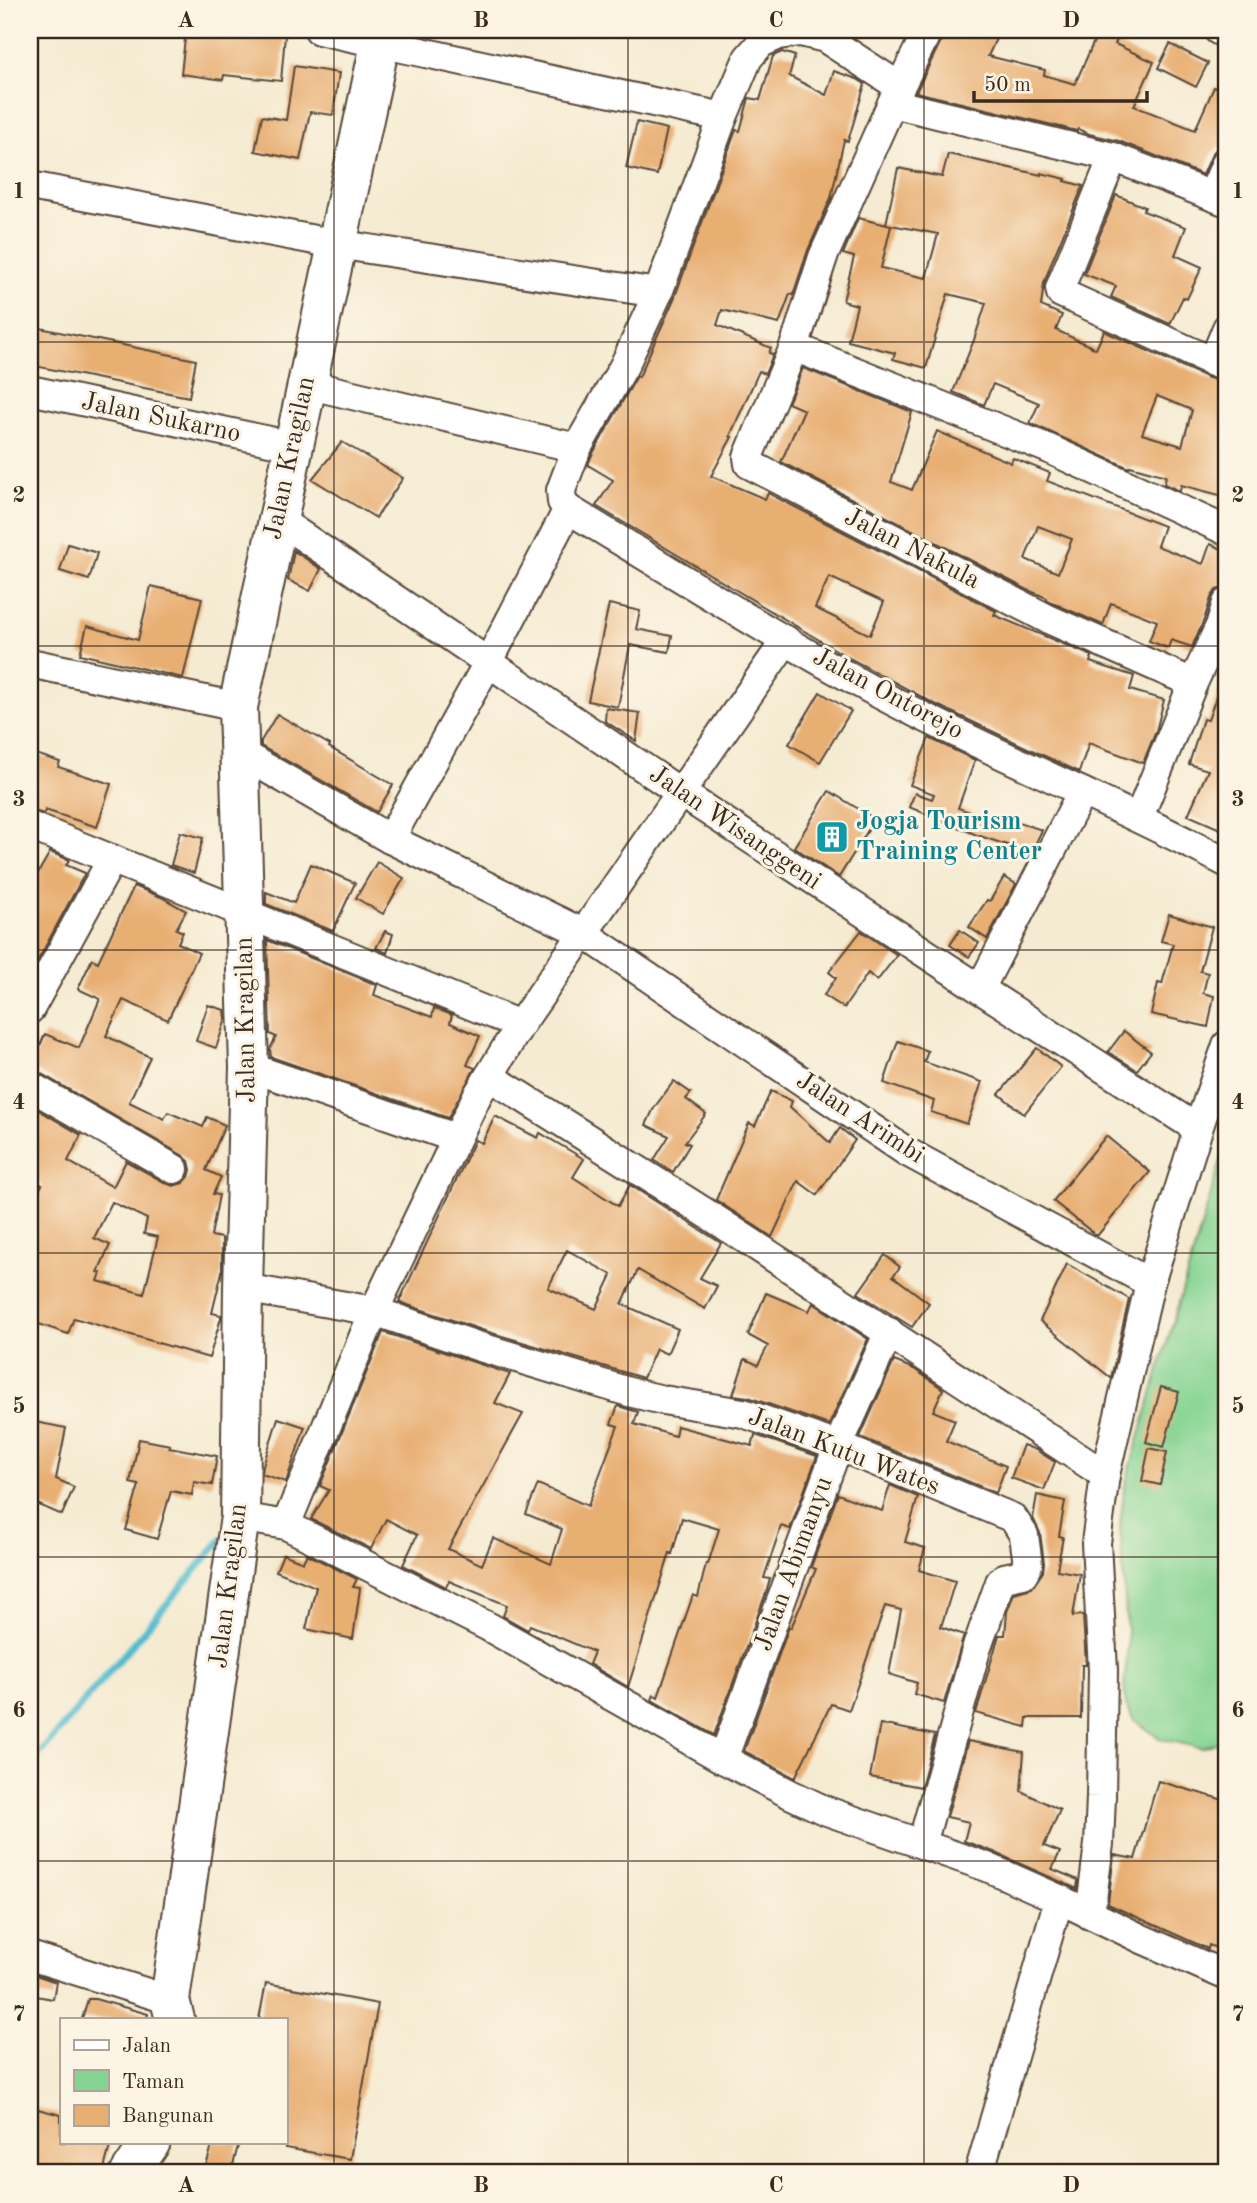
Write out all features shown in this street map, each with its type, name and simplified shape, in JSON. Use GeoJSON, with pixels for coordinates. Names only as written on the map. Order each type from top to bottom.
{"type":"FeatureCollection","features":[{"type":"Feature","properties":{"kind":"street"},"geometry":{"type":"LineString","coordinates":[[319,30],[382,36],[723,117]]}},
{"type":"Feature","properties":{"kind":"street","name":"Jalan Nakula"},"geometry":{"type":"LineString","coordinates":[[928,30],[823,257],[794,347],[748,457],[749,464],[1046,618],[1193,683]]}},
{"type":"Feature","properties":{"kind":"street"},"geometry":{"type":"LineString","coordinates":[[1218,30],[1227,35]]}},
{"type":"Feature","properties":{"kind":"street"},"geometry":{"type":"LineString","coordinates":[[390,839],[489,661],[565,506],[561,490],[577,448],[624,366],[658,293],[723,117],[748,58],[761,43],[800,32],[825,38],[896,95],[1113,157],[1220,199],[1227,161]]}},
{"type":"Feature","properties":{"kind":"street","name":"Jalan Kragilan"},"geometry":{"type":"LineString","coordinates":[[172,2010],[240,1517],[249,1067],[238,707],[382,36]]}},
{"type":"Feature","properties":{"kind":"street"},"geometry":{"type":"LineString","coordinates":[[1113,157],[1060,288],[1061,293],[1220,365],[1227,328]]}},
{"type":"Feature","properties":{"kind":"street"},"geometry":{"type":"LineString","coordinates":[[30,187],[336,244],[658,293]]}},
{"type":"Feature","properties":{"kind":"street"},"geometry":{"type":"LineString","coordinates":[[794,347],[1047,448],[1227,531]]}},
{"type":"Feature","properties":{"kind":"street"},"geometry":{"type":"LineString","coordinates":[[306,384],[577,448]]}},
{"type":"Feature","properties":{"kind":"street","name":"Jalan Sukarno"},"geometry":{"type":"LineString","coordinates":[[30,390],[293,446]]}},
{"type":"Feature","properties":{"kind":"street","name":"Jalan Ontorejo"},"geometry":{"type":"LineString","coordinates":[[565,506],[884,696],[1139,817],[1227,863]]}},
{"type":"Feature","properties":{"kind":"street","name":"Jalan Wisanggeni"},"geometry":{"type":"LineString","coordinates":[[278,519],[681,793],[1198,1129]]}},
{"type":"Feature","properties":{"kind":"street"},"geometry":{"type":"LineString","coordinates":[[1139,817],[1193,683],[1220,626],[1227,603]]}},
{"type":"Feature","properties":{"kind":"street"},"geometry":{"type":"LineString","coordinates":[[286,1525],[374,1311],[457,1135],[489,1076],[520,1025],[786,640]]}},
{"type":"Feature","properties":{"kind":"street"},"geometry":{"type":"LineString","coordinates":[[30,663],[238,707]]}},
{"type":"Feature","properties":{"kind":"street","name":"Jalan Arimbi"},"geometry":{"type":"LineString","coordinates":[[240,753],[390,839],[583,933],[907,1152],[1150,1283]]}},
{"type":"Feature","properties":{"kind":"street"},"geometry":{"type":"LineString","coordinates":[[980,989],[1082,792]]}},
{"type":"Feature","properties":{"kind":"street"},"geometry":{"type":"LineString","coordinates":[[30,826],[520,1025]]}},
{"type":"Feature","properties":{"kind":"street"},"geometry":{"type":"LineString","coordinates":[[30,1009],[112,859]]}},
{"type":"Feature","properties":{"kind":"street"},"geometry":{"type":"LineString","coordinates":[[1090,1915],[1099,1844],[1101,1797],[1103,1670],[1096,1543],[1105,1475],[1150,1283],[1227,1045]]}},
{"type":"Feature","properties":{"kind":"street"},"geometry":{"type":"LineString","coordinates":[[249,1067],[444,1134]]}},
{"type":"Feature","properties":{"kind":"street"},"geometry":{"type":"LineString","coordinates":[[489,1076],[709,1214],[1105,1475]]}},
{"type":"Feature","properties":{"kind":"street"},"geometry":{"type":"LineString","coordinates":[[30,1086],[174,1169]]}},
{"type":"Feature","properties":{"kind":"street","name":"Jalan Kutu Wates"},"geometry":{"type":"LineString","coordinates":[[243,1288],[374,1311],[573,1376],[663,1400],[743,1413],[838,1446],[1013,1518],[1024,1535],[1028,1566],[1023,1573],[1004,1578],[1000,1582],[976,1650],[922,1844]]}},
{"type":"Feature","properties":{"kind":"street","name":"Jalan Abimanyu"},"geometry":{"type":"LineString","coordinates":[[723,1759],[838,1446],[889,1332]]}},
{"type":"Feature","properties":{"kind":"street"},"geometry":{"type":"LineString","coordinates":[[240,1517],[286,1525],[506,1636],[723,1759],[824,1810],[987,1867],[1142,1940],[1227,1976]]}},
{"type":"Feature","properties":{"kind":"street"},"geometry":{"type":"LineString","coordinates":[[986,2169],[1059,1899]]}},
{"type":"Feature","properties":{"kind":"street"},"geometry":{"type":"LineString","coordinates":[[30,1956],[172,2010]]}},
{"type":"Feature","properties":{"kind":"street"},"geometry":{"type":"LineString","coordinates":[[130,2173],[150,2144]]}},
{"type":"Feature","properties":{"kind":"green space"},"geometry":{"type":"Polygon","coordinates":[[[1227,1139],[1227,1739],[1202,1748],[1161,1739],[1134,1720],[1126,1705],[1124,1687],[1128,1644],[1120,1527],[1124,1489],[1227,1139]]]}},
{"type":"Feature","properties":{"kind":"building"},"geometry":{"type":"Polygon","coordinates":[[[186,30],[238,30],[285,35],[281,81],[224,75],[223,80],[181,74],[186,30]]]}},
{"type":"Feature","properties":{"kind":"building"},"geometry":{"type":"Polygon","coordinates":[[[945,30],[1000,30],[988,56],[1045,70],[1044,75],[1075,84],[1099,30],[1122,30],[1115,44],[1154,62],[1134,106],[1195,130],[1214,87],[1227,92],[1225,145],[1218,147],[1212,154],[1203,175],[1119,141],[1078,129],[1077,131],[916,92],[945,30]]]}},
{"type":"Feature","properties":{"kind":"building"},"geometry":{"type":"Polygon","coordinates":[[[1170,44],[1208,63],[1196,87],[1158,68],[1170,44]]]}},
{"type":"Feature","properties":{"kind":"building"},"geometry":{"type":"Polygon","coordinates":[[[782,52],[795,56],[789,76],[826,95],[834,71],[865,84],[848,141],[844,140],[831,198],[779,324],[722,310],[717,325],[771,348],[769,353],[773,354],[765,374],[759,371],[730,436],[732,437],[711,476],[765,499],[768,493],[996,611],[994,615],[1092,656],[1090,662],[1134,676],[1130,690],[1164,700],[1156,731],[1143,763],[1089,743],[1079,772],[1019,744],[933,703],[851,659],[596,506],[613,480],[588,465],[637,376],[639,377],[674,299],[736,130],[740,131],[749,98],[760,100],[773,56],[782,52]],[[829,577],[815,608],[870,635],[884,602],[829,577]]]}},
{"type":"Feature","properties":{"kind":"building"},"geometry":{"type":"Polygon","coordinates":[[[294,66],[339,73],[333,115],[310,112],[300,160],[255,151],[262,116],[286,120],[294,66]]]}},
{"type":"Feature","properties":{"kind":"building"},"geometry":{"type":"Polygon","coordinates":[[[637,122],[667,129],[657,175],[626,168],[637,122]]]}},
{"type":"Feature","properties":{"kind":"building"},"geometry":{"type":"Polygon","coordinates":[[[948,154],[1041,173],[1083,186],[1044,283],[1041,306],[1062,315],[1056,330],[1096,349],[1104,331],[1227,384],[1227,497],[1181,485],[1180,491],[1164,484],[1166,476],[1130,466],[1129,468],[1030,423],[1039,403],[993,384],[984,405],[953,392],[986,303],[948,294],[926,368],[893,359],[895,353],[848,341],[857,305],[843,301],[854,257],[843,254],[858,218],[891,226],[881,268],[926,278],[938,234],[886,224],[898,168],[942,177],[948,154]],[[1157,396],[1142,434],[1182,446],[1192,410],[1157,396]]]}},
{"type":"Feature","properties":{"kind":"building"},"geometry":{"type":"Polygon","coordinates":[[[1116,195],[1145,207],[1143,211],[1186,227],[1175,255],[1202,267],[1187,299],[1183,297],[1170,324],[1111,297],[1116,286],[1084,274],[1116,195]]]}},
{"type":"Feature","properties":{"kind":"building"},"geometry":{"type":"Polygon","coordinates":[[[30,326],[196,360],[189,397],[30,365],[30,326]]]}},
{"type":"Feature","properties":{"kind":"building"},"geometry":{"type":"Polygon","coordinates":[[[803,368],[912,412],[891,482],[912,490],[937,431],[1011,463],[1013,458],[1050,473],[1047,481],[1164,526],[1157,546],[1203,564],[1210,544],[1227,551],[1227,587],[1216,590],[1211,598],[1192,647],[1171,640],[1168,648],[1149,641],[1157,621],[1111,603],[1103,625],[1047,600],[781,462],[804,410],[788,403],[803,368]],[[1038,526],[1025,559],[1058,573],[1072,539],[1038,526]]]}},
{"type":"Feature","properties":{"kind":"building"},"geometry":{"type":"Polygon","coordinates":[[[342,442],[403,478],[376,518],[312,479],[342,442]]]}},
{"type":"Feature","properties":{"kind":"building"},"geometry":{"type":"Polygon","coordinates":[[[68,544],[97,553],[89,580],[60,571],[68,544]]]}},
{"type":"Feature","properties":{"kind":"building"},"geometry":{"type":"Polygon","coordinates":[[[294,551],[321,569],[310,591],[288,580],[294,551]]]}},
{"type":"Feature","properties":{"kind":"building"},"geometry":{"type":"Polygon","coordinates":[[[151,586],[202,598],[183,678],[80,654],[87,626],[138,640],[151,586]]]}},
{"type":"Feature","properties":{"kind":"building"},"geometry":{"type":"Polygon","coordinates":[[[609,604],[640,611],[636,629],[672,636],[669,652],[630,645],[618,707],[588,701],[609,604]]]}},
{"type":"Feature","properties":{"kind":"building"},"geometry":{"type":"Polygon","coordinates":[[[1224,674],[1227,674],[1227,832],[1188,815],[1208,770],[1189,764],[1203,719],[1208,720],[1224,674]]]}},
{"type":"Feature","properties":{"kind":"building"},"geometry":{"type":"Polygon","coordinates":[[[820,692],[851,711],[820,762],[789,744],[820,692]]]}},
{"type":"Feature","properties":{"kind":"building"},"geometry":{"type":"Polygon","coordinates":[[[606,708],[640,713],[636,741],[605,721],[606,708]]]}},
{"type":"Feature","properties":{"kind":"building"},"geometry":{"type":"Polygon","coordinates":[[[277,714],[393,785],[377,812],[261,746],[261,741],[277,714]]]}},
{"type":"Feature","properties":{"kind":"building"},"geometry":{"type":"Polygon","coordinates":[[[929,738],[975,760],[958,808],[998,822],[1000,816],[1042,830],[1031,853],[977,835],[909,807],[915,793],[932,799],[934,794],[910,785],[929,738]]]}},
{"type":"Feature","properties":{"kind":"building"},"geometry":{"type":"Polygon","coordinates":[[[30,752],[60,762],[58,767],[111,784],[97,827],[45,810],[44,814],[30,810],[30,752]]]}},
{"type":"Feature","properties":{"kind":"building","name":"Jogja Tourism Training Center"},"geometry":{"type":"Polygon","coordinates":[[[829,791],[875,819],[839,877],[794,847],[829,791]]]}},
{"type":"Feature","properties":{"kind":"building"},"geometry":{"type":"Polygon","coordinates":[[[180,832],[203,838],[194,873],[171,865],[180,832]]]}},
{"type":"Feature","properties":{"kind":"building"},"geometry":{"type":"Polygon","coordinates":[[[50,852],[69,860],[66,865],[85,873],[30,975],[30,868],[38,873],[50,852]]]}},
{"type":"Feature","properties":{"kind":"building"},"geometry":{"type":"Polygon","coordinates":[[[377,862],[404,878],[383,914],[356,898],[377,862]]]}},
{"type":"Feature","properties":{"kind":"building"},"geometry":{"type":"Polygon","coordinates":[[[311,864],[355,883],[333,931],[266,904],[266,892],[294,903],[311,864]]]}},
{"type":"Feature","properties":{"kind":"building"},"geometry":{"type":"Polygon","coordinates":[[[1004,877],[1016,884],[987,939],[969,927],[987,900],[990,901],[1004,877]]]}},
{"type":"Feature","properties":{"kind":"building"},"geometry":{"type":"Polygon","coordinates":[[[134,886],[186,911],[176,929],[183,932],[178,943],[199,953],[168,1020],[123,1000],[106,1036],[150,1057],[129,1102],[164,1119],[168,1112],[203,1127],[207,1117],[225,1125],[206,1170],[221,1177],[213,1194],[219,1195],[211,1236],[222,1238],[222,1272],[212,1313],[221,1315],[221,1318],[209,1358],[74,1318],[68,1334],[30,1321],[30,1207],[42,1185],[30,1179],[30,1105],[81,1135],[68,1161],[113,1187],[126,1161],[173,1186],[183,1183],[191,1170],[189,1161],[182,1155],[30,1069],[45,1034],[79,1048],[100,999],[78,989],[92,959],[98,962],[134,886]],[[112,1202],[94,1238],[110,1245],[98,1272],[101,1273],[98,1281],[144,1294],[158,1237],[144,1234],[147,1219],[112,1202]]]}},
{"type":"Feature","properties":{"kind":"building"},"geometry":{"type":"Polygon","coordinates":[[[1169,914],[1212,927],[1200,971],[1208,973],[1203,993],[1214,996],[1208,1027],[1151,1014],[1158,983],[1162,984],[1173,944],[1161,941],[1169,914]]]}},
{"type":"Feature","properties":{"kind":"building"},"geometry":{"type":"Polygon","coordinates":[[[960,930],[979,943],[969,957],[950,945],[960,930]]]}},
{"type":"Feature","properties":{"kind":"building"},"geometry":{"type":"Polygon","coordinates":[[[385,931],[393,934],[387,953],[376,948],[385,931]]]}},
{"type":"Feature","properties":{"kind":"building"},"geometry":{"type":"Polygon","coordinates":[[[861,931],[897,955],[877,981],[868,973],[844,1008],[824,995],[836,978],[829,972],[861,931]]]}},
{"type":"Feature","properties":{"kind":"building"},"geometry":{"type":"Polygon","coordinates":[[[267,940],[377,985],[374,995],[432,1017],[434,1008],[452,1015],[450,1023],[480,1036],[467,1065],[475,1068],[448,1118],[271,1057],[270,1049],[276,1037],[270,1034],[267,940]]]}},
{"type":"Feature","properties":{"kind":"building"},"geometry":{"type":"Polygon","coordinates":[[[208,1005],[225,1010],[226,1019],[216,1048],[196,1041],[208,1005]]]}},
{"type":"Feature","properties":{"kind":"building"},"geometry":{"type":"Polygon","coordinates":[[[1124,1031],[1151,1052],[1137,1070],[1108,1052],[1124,1031]]]}},
{"type":"Feature","properties":{"kind":"building"},"geometry":{"type":"Polygon","coordinates":[[[898,1041],[928,1051],[924,1062],[982,1082],[967,1124],[931,1112],[934,1101],[884,1083],[898,1041]]]}},
{"type":"Feature","properties":{"kind":"building"},"geometry":{"type":"Polygon","coordinates":[[[1037,1048],[1061,1067],[1024,1114],[999,1094],[1037,1048]]]}},
{"type":"Feature","properties":{"kind":"building"},"geometry":{"type":"Polygon","coordinates":[[[674,1081],[691,1093],[686,1099],[706,1114],[685,1142],[690,1144],[673,1172],[654,1160],[669,1136],[646,1125],[654,1108],[674,1081]]]}},
{"type":"Feature","properties":{"kind":"building"},"geometry":{"type":"Polygon","coordinates":[[[771,1091],[792,1101],[790,1107],[830,1143],[840,1128],[855,1140],[817,1195],[798,1181],[772,1237],[716,1200],[749,1123],[755,1126],[771,1091]]]}},
{"type":"Feature","properties":{"kind":"building"},"geometry":{"type":"Polygon","coordinates":[[[495,1116],[538,1138],[540,1133],[584,1159],[573,1177],[618,1206],[630,1185],[721,1243],[700,1278],[717,1286],[705,1309],[638,1270],[622,1304],[678,1329],[667,1354],[656,1349],[643,1378],[399,1302],[475,1140],[482,1143],[495,1116]],[[567,1250],[548,1288],[596,1309],[612,1275],[567,1250]]]}},
{"type":"Feature","properties":{"kind":"building"},"geometry":{"type":"Polygon","coordinates":[[[1106,1136],[1150,1172],[1097,1236],[1053,1201],[1106,1136]]]}},
{"type":"Feature","properties":{"kind":"building"},"geometry":{"type":"Polygon","coordinates":[[[885,1255],[900,1267],[893,1276],[929,1303],[912,1327],[858,1293],[885,1255]]]}},
{"type":"Feature","properties":{"kind":"building"},"geometry":{"type":"Polygon","coordinates":[[[1067,1264],[1129,1299],[1111,1378],[1040,1321],[1067,1264]]]}},
{"type":"Feature","properties":{"kind":"building"},"geometry":{"type":"Polygon","coordinates":[[[766,1293],[809,1311],[813,1303],[868,1339],[829,1425],[748,1397],[733,1395],[745,1359],[758,1365],[768,1346],[748,1335],[766,1293]]]}},
{"type":"Feature","properties":{"kind":"building"},"geometry":{"type":"Polygon","coordinates":[[[383,1332],[510,1374],[495,1403],[523,1414],[448,1549],[482,1565],[493,1538],[551,1564],[562,1529],[526,1514],[538,1484],[588,1506],[618,1426],[611,1424],[618,1406],[638,1412],[634,1424],[675,1436],[677,1426],[752,1446],[755,1435],[817,1456],[790,1529],[781,1526],[764,1578],[770,1579],[767,1590],[714,1735],[652,1700],[654,1695],[658,1697],[693,1595],[698,1597],[719,1529],[682,1518],[628,1687],[589,1664],[594,1652],[530,1625],[528,1630],[503,1616],[507,1605],[449,1581],[446,1587],[403,1565],[417,1535],[386,1519],[371,1549],[311,1519],[329,1490],[320,1486],[383,1332]]]}},
{"type":"Feature","properties":{"kind":"building"},"geometry":{"type":"Polygon","coordinates":[[[894,1361],[914,1369],[943,1389],[933,1411],[955,1420],[946,1441],[1006,1466],[996,1493],[860,1437],[894,1361]]]}},
{"type":"Feature","properties":{"kind":"building"},"geometry":{"type":"Polygon","coordinates":[[[1161,1387],[1179,1392],[1164,1447],[1146,1442],[1161,1387]]]}},
{"type":"Feature","properties":{"kind":"building"},"geometry":{"type":"Polygon","coordinates":[[[278,1418],[305,1427],[286,1482],[262,1474],[278,1418]]]}},
{"type":"Feature","properties":{"kind":"building"},"geometry":{"type":"Polygon","coordinates":[[[30,1421],[66,1428],[56,1479],[74,1487],[62,1515],[30,1501],[30,1421]]]}},
{"type":"Feature","properties":{"kind":"building"},"geometry":{"type":"Polygon","coordinates":[[[139,1439],[217,1456],[212,1485],[194,1482],[192,1495],[171,1491],[157,1539],[126,1530],[139,1485],[130,1483],[139,1439]]]}},
{"type":"Feature","properties":{"kind":"building"},"geometry":{"type":"Polygon","coordinates":[[[1023,1445],[1055,1462],[1044,1490],[1011,1478],[1023,1445]]]}},
{"type":"Feature","properties":{"kind":"building"},"geometry":{"type":"Polygon","coordinates":[[[1149,1448],[1167,1452],[1160,1485],[1142,1481],[1149,1448]]]}},
{"type":"Feature","properties":{"kind":"building"},"geometry":{"type":"Polygon","coordinates":[[[890,1485],[918,1497],[905,1542],[925,1548],[919,1570],[955,1581],[941,1627],[964,1635],[944,1703],[914,1694],[917,1683],[889,1674],[901,1610],[885,1606],[849,1710],[831,1704],[795,1778],[744,1751],[789,1627],[791,1628],[816,1569],[811,1567],[838,1494],[882,1511],[890,1485]]]}},
{"type":"Feature","properties":{"kind":"building"},"geometry":{"type":"Polygon","coordinates":[[[1037,1495],[1065,1501],[1059,1536],[1063,1537],[1057,1570],[1080,1574],[1073,1616],[1083,1615],[1086,1665],[1082,1665],[1081,1718],[1027,1718],[1026,1727],[976,1713],[999,1635],[1005,1635],[1007,1612],[1014,1593],[1032,1588],[1043,1572],[1040,1533],[1033,1518],[1037,1495]]]}},
{"type":"Feature","properties":{"kind":"building"},"geometry":{"type":"Polygon","coordinates":[[[283,1554],[303,1562],[307,1554],[357,1579],[353,1587],[360,1588],[353,1639],[306,1629],[316,1587],[276,1571],[283,1554]]]}},
{"type":"Feature","properties":{"kind":"building"},"geometry":{"type":"Polygon","coordinates":[[[880,1724],[935,1735],[921,1787],[870,1777],[880,1724]]]}},
{"type":"Feature","properties":{"kind":"building"},"geometry":{"type":"Polygon","coordinates":[[[968,1741],[1024,1752],[1021,1791],[1060,1810],[1044,1846],[1060,1852],[1052,1869],[1078,1880],[1077,1889],[964,1841],[969,1822],[947,1817],[968,1741]]]}},
{"type":"Feature","properties":{"kind":"building"},"geometry":{"type":"Polygon","coordinates":[[[1158,1781],[1227,1801],[1227,1952],[1209,1945],[1208,1949],[1108,1904],[1114,1855],[1135,1859],[1158,1781]]]}},
{"type":"Feature","properties":{"kind":"building"},"geometry":{"type":"Polygon","coordinates":[[[30,1973],[56,1982],[53,1999],[30,1995],[30,1973]]]}},
{"type":"Feature","properties":{"kind":"building"},"geometry":{"type":"Polygon","coordinates":[[[266,1983],[378,2004],[350,2159],[285,2148],[287,2018],[259,2018],[266,1983]]]}},
{"type":"Feature","properties":{"kind":"building"},"geometry":{"type":"Polygon","coordinates":[[[88,1999],[148,2014],[147,2018],[82,2018],[88,1999]]]}},
{"type":"Feature","properties":{"kind":"building"},"geometry":{"type":"Polygon","coordinates":[[[30,2107],[60,2115],[60,2144],[110,2144],[103,2173],[30,2173],[30,2107]]]}},
{"type":"Feature","properties":{"kind":"building"},"geometry":{"type":"Polygon","coordinates":[[[212,2144],[238,2144],[231,2173],[204,2173],[212,2144]]]}},
{"type":"Feature","properties":{"kind":"waterway"},"geometry":{"type":"LineString","coordinates":[[30,1765],[222,1539]]}},
{"type":"Feature","properties":{"kind":"place","name":"Jogja Tourism Training Center"},"geometry":{"type":"Point","coordinates":[832,837]}}]}
